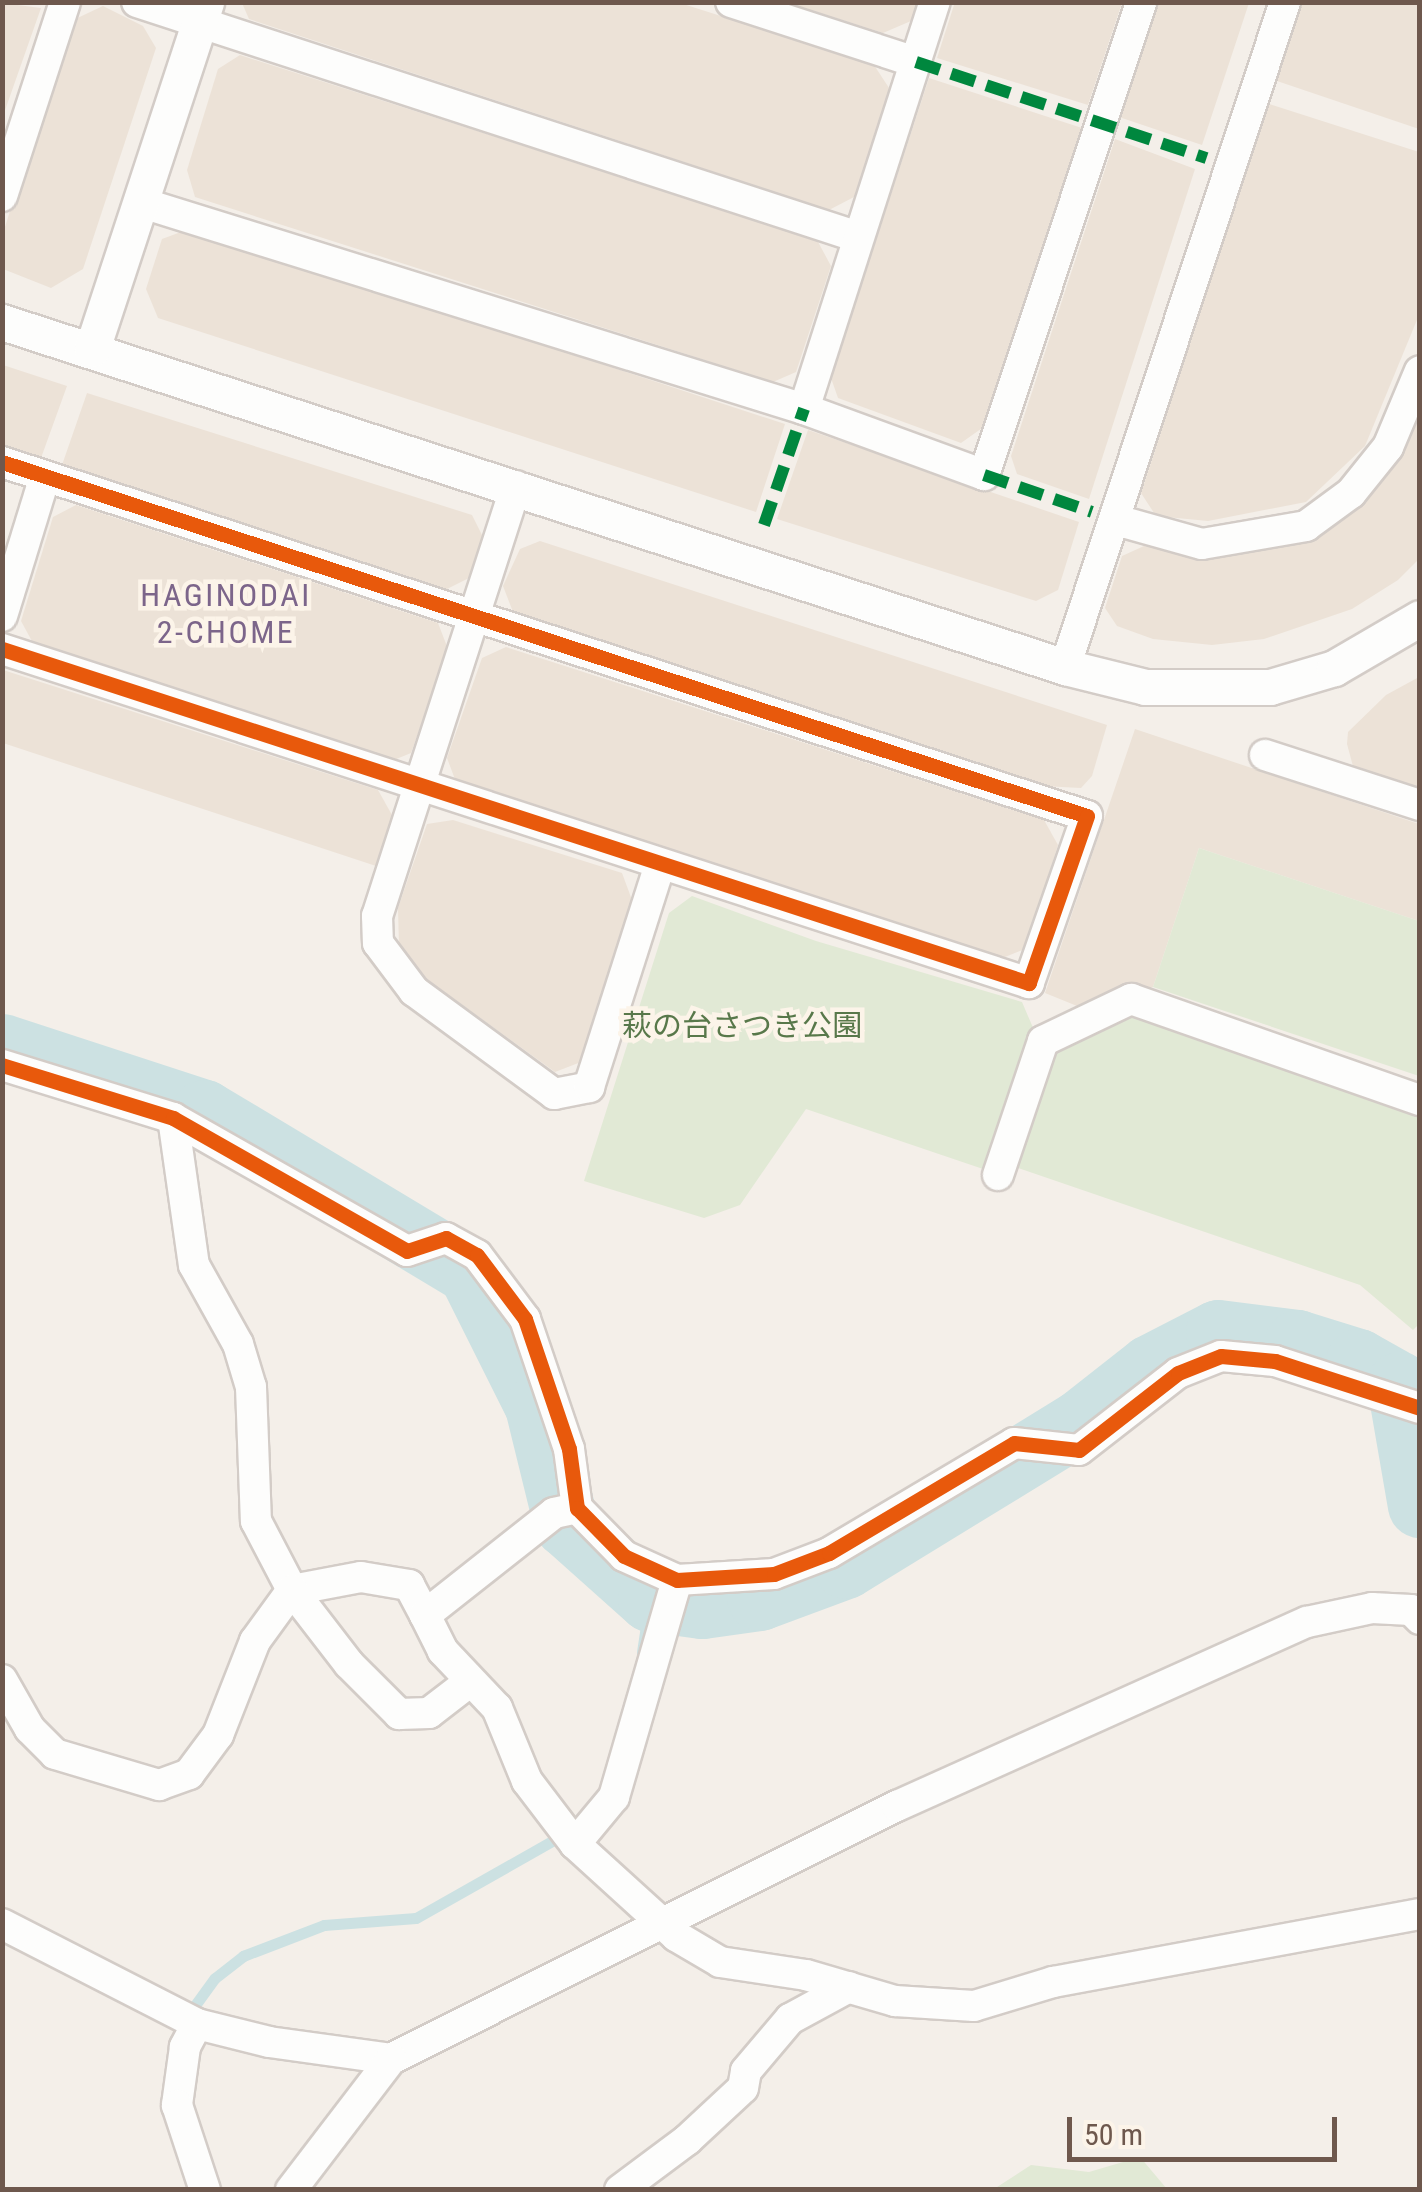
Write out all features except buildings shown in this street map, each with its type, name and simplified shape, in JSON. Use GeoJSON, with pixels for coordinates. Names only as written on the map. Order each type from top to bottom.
{"type":"FeatureCollection","features":[{"type":"Feature","properties":{"kind":"street"},"geometry":{"type":"LineString","coordinates":[[2,196],[8,154],[65,2]]}},
{"type":"Feature","properties":{"kind":"street"},"geometry":{"type":"LineString","coordinates":[[137,2],[203,12],[858,237]]}},
{"type":"Feature","properties":{"kind":"street"},"geometry":{"type":"LineString","coordinates":[[731,2],[916,62]]}},
{"type":"Feature","properties":{"kind":"street"},"geometry":{"type":"LineString","coordinates":[[804,409],[934,2]]}},
{"type":"Feature","properties":{"kind":"street"},"geometry":{"type":"LineString","coordinates":[[139,202],[804,409],[984,475],[1142,2]]}},
{"type":"Feature","properties":{"kind":"street"},"geometry":{"type":"LineString","coordinates":[[1065,667],[1285,2]]}},
{"type":"Feature","properties":{"kind":"street"},"geometry":{"type":"LineString","coordinates":[[92,349],[203,12]]}},
{"type":"Feature","properties":{"kind":"street"},"geometry":{"type":"LineString","coordinates":[[2,322],[1065,667],[1182,692],[1270,687],[1334,668],[1420,618]]}},
{"type":"Feature","properties":{"kind":"street"},"geometry":{"type":"LineString","coordinates":[[1116,520],[1202,544],[1306,526],[1351,493],[1388,447],[1420,372]]}},
{"type":"Feature","properties":{"kind":"street"},"geometry":{"type":"LineString","coordinates":[[2,462],[1087,816],[1030,983],[659,867],[2,649]]}},
{"type":"Feature","properties":{"kind":"street"},"geometry":{"type":"LineString","coordinates":[[2,616],[44,476]]}},
{"type":"Feature","properties":{"kind":"street"},"geometry":{"type":"LineString","coordinates":[[516,486],[376,916],[378,943],[414,990],[554,1094],[589,1087],[659,867]]}},
{"type":"Feature","properties":{"kind":"street"},"geometry":{"type":"LineString","coordinates":[[1265,754],[1420,805]]}},
{"type":"Feature","properties":{"kind":"street"},"geometry":{"type":"LineString","coordinates":[[998,1175],[1043,1041],[1132,999],[1420,1100]]}},
{"type":"Feature","properties":{"kind":"street"},"geometry":{"type":"LineString","coordinates":[[2,1065],[173,1118],[406,1250],[446,1238],[477,1255],[524,1319],[568,1450],[577,1508],[624,1556],[677,1580],[774,1574],[829,1553],[1024,1440],[1079,1450],[1178,1373],[1220,1356],[1276,1361],[1373,1398],[1420,1408]]}},
{"type":"Feature","properties":{"kind":"street"},"geometry":{"type":"LineString","coordinates":[[173,1118],[194,1266],[238,1344],[250,1387],[252,1508],[292,1590],[350,1664],[399,1714],[429,1713],[468,1684]]}},
{"type":"Feature","properties":{"kind":"street"},"geometry":{"type":"LineString","coordinates":[[425,1615],[554,1513],[577,1508]]}},
{"type":"Feature","properties":{"kind":"street"},"geometry":{"type":"LineString","coordinates":[[2,1680],[30,1729],[55,1754],[148,1784],[177,1782],[218,1735],[255,1641],[292,1590],[362,1577],[409,1585],[468,1684],[504,1720],[527,1781],[567,1835],[662,1923],[720,1962],[939,2008],[974,2006],[1054,1982],[1420,1914]]}},
{"type":"Feature","properties":{"kind":"street"},"geometry":{"type":"LineString","coordinates":[[567,1835],[614,1797],[677,1580]]}},
{"type":"Feature","properties":{"kind":"street"},"geometry":{"type":"LineString","coordinates":[[290,2190],[391,2058],[897,1806],[1307,1622],[1349,1610],[1417,1611]]}},
{"type":"Feature","properties":{"kind":"street"},"geometry":{"type":"LineString","coordinates":[[2,1924],[197,2024],[269,2042],[391,2058]]}},
{"type":"Feature","properties":{"kind":"street"},"geometry":{"type":"LineString","coordinates":[[620,2190],[687,2140],[742,2088],[746,2071],[790,2018],[849,1987]]}},
{"type":"Feature","properties":{"kind":"street"},"geometry":{"type":"LineString","coordinates":[[197,2024],[185,2047],[177,2105],[205,2190]]}},
{"type":"Feature","properties":{"kind":"shaded area"},"geometry":{"type":"Polygon","coordinates":[[[955,2],[1122,3],[1088,105],[937,58],[955,2]]]}},
{"type":"Feature","properties":{"kind":"shaded area"},"geometry":{"type":"Polygon","coordinates":[[[2,3],[41,8],[3,116],[2,116],[2,3]]]}},
{"type":"Feature","properties":{"kind":"shaded area"},"geometry":{"type":"Polygon","coordinates":[[[242,3],[680,3],[874,65],[891,91],[854,197],[829,210],[249,19],[242,3]]]}},
{"type":"Feature","properties":{"kind":"shaded area"},"geometry":{"type":"Polygon","coordinates":[[[789,3],[917,3],[911,21],[883,33],[789,3]]]}},
{"type":"Feature","properties":{"kind":"shaded area"},"geometry":{"type":"Polygon","coordinates":[[[1157,3],[1249,3],[1202,145],[1119,117],[1157,3]]]}},
{"type":"Feature","properties":{"kind":"shaded area"},"geometry":{"type":"Polygon","coordinates":[[[1302,3],[1419,3],[1419,129],[1277,81],[1302,3]]]}},
{"type":"Feature","properties":{"kind":"shaded area"},"geometry":{"type":"Polygon","coordinates":[[[103,6],[143,26],[156,48],[83,269],[51,288],[3,269],[3,233],[71,21],[103,6]]]}},
{"type":"Feature","properties":{"kind":"shaded area"},"geometry":{"type":"Polygon","coordinates":[[[240,55],[817,240],[831,266],[796,372],[773,382],[195,197],[187,170],[218,69],[240,55]]]}},
{"type":"Feature","properties":{"kind":"shaded area"},"geometry":{"type":"Polygon","coordinates":[[[929,78],[1082,128],[985,426],[961,443],[838,398],[831,378],[929,78]]]}},
{"type":"Feature","properties":{"kind":"shaded area"},"geometry":{"type":"Polygon","coordinates":[[[1269,104],[1419,152],[1419,315],[1365,446],[1306,502],[1208,521],[1156,516],[1141,493],[1269,104]]]}},
{"type":"Feature","properties":{"kind":"shaded area"},"geometry":{"type":"Polygon","coordinates":[[[1115,139],[1195,169],[1089,499],[1017,474],[1011,456],[1115,139]]]}},
{"type":"Feature","properties":{"kind":"shaded area"},"geometry":{"type":"Polygon","coordinates":[[[189,229],[785,424],[756,512],[158,318],[146,289],[162,239],[189,229]]]}},
{"type":"Feature","properties":{"kind":"shaded area"},"geometry":{"type":"Polygon","coordinates":[[[3,365],[67,386],[41,458],[3,446],[3,365]]]}},
{"type":"Feature","properties":{"kind":"shaded area"},"geometry":{"type":"Polygon","coordinates":[[[87,393],[472,515],[484,539],[469,578],[445,590],[62,465],[87,393]]]}},
{"type":"Feature","properties":{"kind":"shaded area"},"geometry":{"type":"Polygon","coordinates":[[[1419,411],[1419,559],[1398,580],[1352,609],[1264,639],[1212,645],[1153,639],[1117,626],[1105,608],[1122,556],[1144,546],[1195,554],[1285,542],[1408,438],[1419,411]]]}},
{"type":"Feature","properties":{"kind":"shaded area"},"geometry":{"type":"Polygon","coordinates":[[[808,430],[1079,522],[1058,590],[1036,601],[777,519],[808,430]]]}},
{"type":"Feature","properties":{"kind":"shaded area"},"geometry":{"type":"Polygon","coordinates":[[[76,505],[438,623],[448,649],[411,753],[389,762],[33,643],[21,621],[53,517],[76,505]]]}},
{"type":"Feature","properties":{"kind":"shaded area"},"geometry":{"type":"Polygon","coordinates":[[[540,541],[1107,725],[1092,776],[1081,788],[1042,786],[513,612],[503,586],[520,549],[540,541]]]}},
{"type":"Feature","properties":{"kind":"shaded area"},"geometry":{"type":"Polygon","coordinates":[[[506,647],[1044,820],[1058,845],[1025,949],[1000,959],[456,782],[447,758],[482,658],[506,647]]]}},
{"type":"Feature","properties":{"kind":"shaded area"},"geometry":{"type":"Polygon","coordinates":[[[3,670],[378,790],[392,815],[376,866],[3,743],[3,670]]]}},
{"type":"Feature","properties":{"kind":"shaded area"},"geometry":{"type":"Polygon","coordinates":[[[1419,677],[1419,791],[1354,770],[1347,744],[1348,732],[1386,695],[1419,677]]]}},
{"type":"Feature","properties":{"kind":"shaded area"},"geometry":{"type":"Polygon","coordinates":[[[1135,729],[1419,824],[1419,921],[1199,848],[1153,987],[1082,1008],[1045,993],[1135,729]]]}},
{"type":"Feature","properties":{"kind":"shaded area"},"geometry":{"type":"Polygon","coordinates":[[[453,820],[622,873],[632,900],[581,1062],[555,1072],[414,970],[399,946],[398,908],[427,824],[453,820]]]}},
{"type":"Feature","properties":{"kind":"green space"},"geometry":{"type":"Polygon","coordinates":[[[1199,848],[1419,921],[1419,1076],[1153,987],[1199,848]]]}},
{"type":"Feature","properties":{"kind":"green space","name":"萩の台さつき公園"},"geometry":{"type":"Polygon","coordinates":[[[692,896],[816,941],[1022,1002],[1034,1030],[986,1170],[806,1109],[740,1205],[704,1218],[584,1181],[669,913],[692,896]]]}},
{"type":"Feature","properties":{"kind":"green space"},"geometry":{"type":"Polygon","coordinates":[[[1138,1014],[1419,1113],[1419,1324],[1413,1330],[1360,1285],[1012,1166],[1053,1050],[1138,1014]]]}},
{"type":"Feature","properties":{"kind":"green space"},"geometry":{"type":"Polygon","coordinates":[[[1140,2157],[1167,2189],[994,2189],[1031,2165],[1089,2172],[1140,2157]]]}},
{"type":"Feature","properties":{"kind":"waterway"},"geometry":{"type":"LineString","coordinates":[[2,1046],[204,1112],[470,1272],[537,1406],[566,1524],[650,1599],[702,1606],[759,1598],[845,1566],[1080,1422],[1150,1367],[1218,1332],[1297,1342],[1358,1361],[1399,1384],[1420,1505]]}},
{"type":"Feature","properties":{"kind":"waterway"},"geometry":{"type":"LineString","coordinates":[[642,1652],[650,1599]]}},
{"type":"Feature","properties":{"kind":"waterway"},"geometry":{"type":"LineString","coordinates":[[193,2008],[215,1978],[243,1956],[324,1925],[416,1918],[566,1833]]}},
{"type":"Feature","properties":{"kind":"marked path"},"geometry":{"type":"LineString","coordinates":[[916,62],[1207,158]]}},
{"type":"Feature","properties":{"kind":"marked path"},"geometry":{"type":"LineString","coordinates":[[764,525],[804,409]]}},
{"type":"Feature","properties":{"kind":"marked path"},"geometry":{"type":"LineString","coordinates":[[984,475],[1092,512]]}},
{"type":"Feature","properties":{"kind":"cycle path"},"geometry":{"type":"LineString","coordinates":[[2,462],[1087,816],[1029,983],[2,649]]}},
{"type":"Feature","properties":{"kind":"cycle path"},"geometry":{"type":"LineString","coordinates":[[2,1065],[173,1118],[407,1251],[446,1238],[477,1255],[525,1319],[569,1449],[577,1508],[624,1556],[677,1580],[774,1574],[829,1553],[1014,1443],[1079,1450],[1178,1373],[1221,1356],[1275,1361],[1420,1408]]}},
{"type":"Feature","properties":{"kind":"district","name":"HAGINODAI 2-CHOME"},"geometry":{"type":"Point","coordinates":[226,614]}}]}
